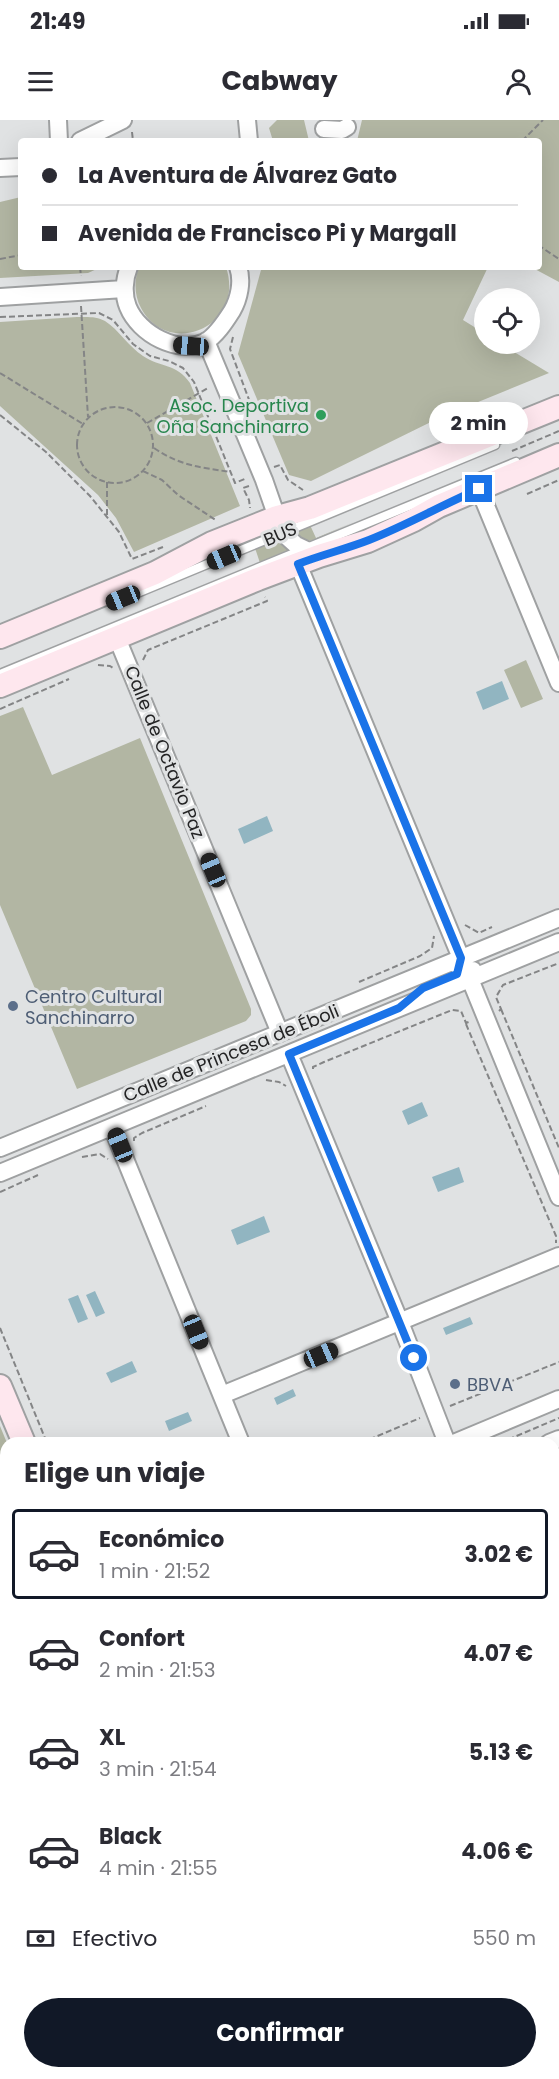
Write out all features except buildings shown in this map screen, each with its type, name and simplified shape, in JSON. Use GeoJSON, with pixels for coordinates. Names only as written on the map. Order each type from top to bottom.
{"type":"FeatureCollection","features":[{"type":"Feature","properties":{"kind":"street"},"geometry":{"type":"LineString","coordinates":[[58,120],[58,138]]}},
{"type":"Feature","properties":{"kind":"street"},"geometry":{"type":"LineString","coordinates":[[86,138],[123,120]]}},
{"type":"Feature","properties":{"kind":"street"},"geometry":{"type":"LineString","coordinates":[[247,120],[249,138]]}},
{"type":"Feature","properties":{"kind":"street"},"geometry":{"type":"LineString","coordinates":[[324,130],[346,129]]}},
{"type":"Feature","properties":{"kind":"street"},"geometry":{"type":"LineString","coordinates":[[0,168],[18,167]]}},
{"type":"Feature","properties":{"kind":"street"},"geometry":{"type":"LineString","coordinates":[[128,270],[124,289],[128,308],[140,325],[154,336],[172,344],[191,346],[206,341],[224,324],[235,306],[239,290],[240,270]]}},
{"type":"Feature","properties":{"kind":"street"},"geometry":{"type":"LineString","coordinates":[[0,297],[124,289]]}},
{"type":"Feature","properties":{"kind":"street"},"geometry":{"type":"LineString","coordinates":[[206,341],[264,480],[280,525],[306,556],[461,958]]}},
{"type":"Feature","properties":{"kind":"street"},"geometry":{"type":"LineString","coordinates":[[0,637],[155,573],[197,550],[280,525],[310,508],[559,407]]}},
{"type":"Feature","properties":{"kind":"street"},"geometry":{"type":"LineString","coordinates":[[0,686],[306,556],[368,540],[554,452]]}},
{"type":"Feature","properties":{"kind":"street"},"geometry":{"type":"LineString","coordinates":[[479,489],[559,683]]}},
{"type":"Feature","properties":{"kind":"street","name":"Calle de Octavio Paz"},"geometry":{"type":"LineString","coordinates":[[117,638],[280,1033]]}},
{"type":"Feature","properties":{"kind":"street","name":"Calle de Princesa de Éboli"},"geometry":{"type":"LineString","coordinates":[[0,1148],[559,918]]}},
{"type":"Feature","properties":{"kind":"street","name":"Calle de Princesa de Éboli"},"geometry":{"type":"LineString","coordinates":[[470,979],[475,963],[522,944],[540,926]]}},
{"type":"Feature","properties":{"kind":"street","name":"Calle de Princesa de Éboli"},"geometry":{"type":"LineString","coordinates":[[0,1173],[559,942]]}},
{"type":"Feature","properties":{"kind":"street","name":"Calle de Princesa de Éboli"},"geometry":{"type":"LineString","coordinates":[[399,1008],[423,988],[457,974],[461,958]]}},
{"type":"Feature","properties":{"kind":"street"},"geometry":{"type":"LineString","coordinates":[[470,979],[559,1197]]}},
{"type":"Feature","properties":{"kind":"street"},"geometry":{"type":"LineString","coordinates":[[289,1054],[400,1322],[445,1437]]}},
{"type":"Feature","properties":{"kind":"street"},"geometry":{"type":"LineString","coordinates":[[112,1127],[239,1437]]}},
{"type":"Feature","properties":{"kind":"street"},"geometry":{"type":"LineString","coordinates":[[222,1395],[400,1322],[555,1252]]}},
{"type":"Feature","properties":{"kind":"street"},"geometry":{"type":"LineString","coordinates":[[0,1386],[21,1437]]}},
{"type":"Feature","properties":{"kind":"street"},"geometry":{"type":"LineString","coordinates":[[469,1437],[559,1400]]}},
{"type":"Feature","properties":{"kind":"lane","name":"BUS"},"geometry":{"type":"LineString","coordinates":[[123,598],[280,525],[504,441]]}},
{"type":"Feature","properties":{"kind":"lane"},"geometry":{"type":"LineString","coordinates":[[554,452],[559,445]]}},
{"type":"Feature","properties":{"kind":"lane","name":"BUS"},"geometry":{"type":"LineString","coordinates":[[0,674],[306,556],[529,456]]}},
{"type":"Feature","properties":{"kind":"path"},"geometry":{"type":"LineString","coordinates":[[525,138],[543,120]]}},
{"type":"Feature","properties":{"kind":"path"},"geometry":{"type":"LineString","coordinates":[[542,248],[559,259]]}},
{"type":"Feature","properties":{"kind":"path"},"geometry":{"type":"LineString","coordinates":[[0,259],[18,256]]}},
{"type":"Feature","properties":{"kind":"path"},"geometry":{"type":"LineString","coordinates":[[82,300],[88,418]]}},
{"type":"Feature","properties":{"kind":"path"},"geometry":{"type":"LineString","coordinates":[[0,317],[99,313],[113,320],[133,344],[150,356],[183,368],[199,393],[235,483],[254,476]]}},
{"type":"Feature","properties":{"kind":"path"},"geometry":{"type":"LineString","coordinates":[[234,333],[230,349],[251,406]]}},
{"type":"Feature","properties":{"kind":"path"},"geometry":{"type":"LineString","coordinates":[[0,373],[83,424]]}},
{"type":"Feature","properties":{"kind":"path"},"geometry":{"type":"LineString","coordinates":[[147,423],[208,388]]}},
{"type":"Feature","properties":{"kind":"path"},"geometry":{"type":"LineString","coordinates":[[107,407],[130,409],[139,415],[147,423],[152,435],[153,448],[150,460],[143,471],[133,479],[120,483],[96,478],[87,470],[80,460],[77,448],[78,436],[88,418],[107,407]]}},
{"type":"Feature","properties":{"kind":"path"},"geometry":{"type":"LineString","coordinates":[[0,415],[46,452],[90,496],[119,532],[132,559]]}},
{"type":"Feature","properties":{"kind":"path"},"geometry":{"type":"LineString","coordinates":[[153,448],[171,460],[230,471]]}},
{"type":"Feature","properties":{"kind":"path"},"geometry":{"type":"LineString","coordinates":[[268,470],[280,465],[288,480],[303,489],[306,497]]}},
{"type":"Feature","properties":{"kind":"path"},"geometry":{"type":"LineString","coordinates":[[275,467],[278,474]]}},
{"type":"Feature","properties":{"kind":"path"},"geometry":{"type":"LineString","coordinates":[[143,471],[162,480],[178,495],[222,525]]}},
{"type":"Feature","properties":{"kind":"path"},"geometry":{"type":"LineString","coordinates":[[527,494],[559,480]]}},
{"type":"Feature","properties":{"kind":"path"},"geometry":{"type":"LineString","coordinates":[[107,482],[107,518]]}},
{"type":"Feature","properties":{"kind":"path"},"geometry":{"type":"LineString","coordinates":[[91,669],[99,665],[110,666],[119,673],[127,686],[146,677],[142,666],[143,658],[148,650],[168,642]]}},
{"type":"Feature","properties":{"kind":"path"},"geometry":{"type":"LineString","coordinates":[[0,709],[72,677]]}},
{"type":"Feature","properties":{"kind":"path"},"geometry":{"type":"LineString","coordinates":[[501,1009],[559,1148]]}},
{"type":"Feature","properties":{"kind":"path"},"geometry":{"type":"LineString","coordinates":[[466,1023],[556,1236],[555,1252]]}},
{"type":"Feature","properties":{"kind":"path"},"geometry":{"type":"LineString","coordinates":[[0,1328],[45,1437]]}},
{"type":"Feature","properties":{"kind":"path"},"geometry":{"type":"LineString","coordinates":[[0,1343],[5,1341]]}},
{"type":"Feature","properties":{"kind":"path"},"geometry":{"type":"LineString","coordinates":[[441,1409],[559,1362]]}},
{"type":"Feature","properties":{"kind":"path"},"geometry":{"type":"LineString","coordinates":[[374,1437],[423,1416]]}},
{"type":"Feature","properties":{"kind":"path"},"geometry":{"type":"LineString","coordinates":[[514,1437],[559,1418]]}},
{"type":"Feature","properties":{"kind":"green space"},"geometry":{"type":"Polygon","coordinates":[[[277,120],[304,120],[308,138],[272,138],[269,128],[277,120]]]}},
{"type":"Feature","properties":{"kind":"green space"},"geometry":{"type":"Polygon","coordinates":[[[362,120],[559,120],[559,282],[537,270],[542,270],[542,138],[358,138],[362,120]]]}},
{"type":"Feature","properties":{"kind":"green space"},"geometry":{"type":"Polygon","coordinates":[[[18,198],[18,270],[94,270],[88,273],[0,278],[0,202],[18,198]]]}},
{"type":"Feature","properties":{"kind":"green space"},"geometry":{"type":"Polygon","coordinates":[[[138,270],[226,270],[229,288],[225,306],[215,320],[201,329],[185,333],[168,332],[153,323],[141,308],[137,298],[136,277],[138,270]]]}},
{"type":"Feature","properties":{"kind":"green space"},"geometry":{"type":"Polygon","coordinates":[[[261,270],[487,270],[478,288],[474,288],[474,297],[463,320],[474,327],[474,354],[518,354],[549,373],[439,418],[311,481],[289,475],[238,354],[261,270]]]}},
{"type":"Feature","properties":{"kind":"green space"},"geometry":{"type":"Polygon","coordinates":[[[77,317],[102,319],[143,356],[174,369],[185,377],[190,383],[240,506],[134,552],[116,518],[98,495],[0,406],[0,322],[77,317]]]}},
{"type":"Feature","properties":{"kind":"green space"},"geometry":{"type":"Polygon","coordinates":[[[354,522],[311,541],[298,538],[291,533],[310,525],[316,538],[354,522]]]}},
{"type":"Feature","properties":{"kind":"green space"},"geometry":{"type":"Polygon","coordinates":[[[281,538],[294,549],[260,563],[255,548],[281,538]]]}},
{"type":"Feature","properties":{"kind":"green space"},"geometry":{"type":"Polygon","coordinates":[[[526,660],[543,699],[521,708],[504,670],[526,660]]]}},
{"type":"Feature","properties":{"kind":"green space"},"geometry":{"type":"Polygon","coordinates":[[[23,707],[52,775],[140,738],[251,1009],[251,1015],[246,1021],[77,1089],[0,905],[0,716],[23,707]]]}},
{"type":"Feature","properties":{"kind":"green space"},"geometry":{"type":"Polygon","coordinates":[[[0,1426],[5,1437],[0,1437],[0,1426]]]}},
{"type":"Feature","properties":{"kind":"water"},"geometry":{"type":"Polygon","coordinates":[[[502,681],[509,699],[483,710],[476,692],[502,681]]]}},
{"type":"Feature","properties":{"kind":"water"},"geometry":{"type":"Polygon","coordinates":[[[267,816],[273,831],[244,844],[238,829],[267,816]]]}},
{"type":"Feature","properties":{"kind":"water"},"geometry":{"type":"Polygon","coordinates":[[[422,1102],[428,1116],[408,1125],[402,1111],[422,1102]]]}},
{"type":"Feature","properties":{"kind":"water"},"geometry":{"type":"Polygon","coordinates":[[[459,1167],[464,1182],[438,1192],[432,1177],[459,1167]]]}},
{"type":"Feature","properties":{"kind":"water"},"geometry":{"type":"Polygon","coordinates":[[[264,1216],[270,1232],[237,1245],[231,1230],[264,1216]]]}},
{"type":"Feature","properties":{"kind":"water"},"geometry":{"type":"Polygon","coordinates":[[[95,1291],[105,1313],[96,1317],[86,1295],[95,1291]]]}},
{"type":"Feature","properties":{"kind":"water"},"geometry":{"type":"Polygon","coordinates":[[[78,1295],[88,1319],[78,1323],[68,1299],[78,1295]]]}},
{"type":"Feature","properties":{"kind":"water"},"geometry":{"type":"Polygon","coordinates":[[[470,1317],[473,1324],[446,1335],[443,1328],[470,1317]]]}},
{"type":"Feature","properties":{"kind":"water"},"geometry":{"type":"Polygon","coordinates":[[[132,1361],[137,1372],[111,1383],[106,1373],[132,1361]]]}},
{"type":"Feature","properties":{"kind":"water"},"geometry":{"type":"Polygon","coordinates":[[[293,1389],[296,1396],[277,1405],[274,1398],[293,1389]]]}},
{"type":"Feature","properties":{"kind":"water"},"geometry":{"type":"Polygon","coordinates":[[[188,1412],[192,1421],[169,1431],[165,1421],[188,1412]]]}},
{"type":"Feature","properties":{"kind":"place","name":"Asoc. Deportiva Oña Sanchinarro"},"geometry":{"type":"Point","coordinates":[321,415]}},
{"type":"Feature","properties":{"kind":"place","name":"Centro Cultural Sanchinarro"},"geometry":{"type":"Point","coordinates":[13,1006]}},
{"type":"Feature","properties":{"kind":"place","name":"BBVA"},"geometry":{"type":"Point","coordinates":[455,1384]}},
{"type":"Feature","properties":{"kind":"route"},"geometry":{"type":"LineString","coordinates":[[414,1358],[289,1054],[399,1008],[423,988],[457,974],[461,958],[298,564],[357,545],[479,489]]}}]}
